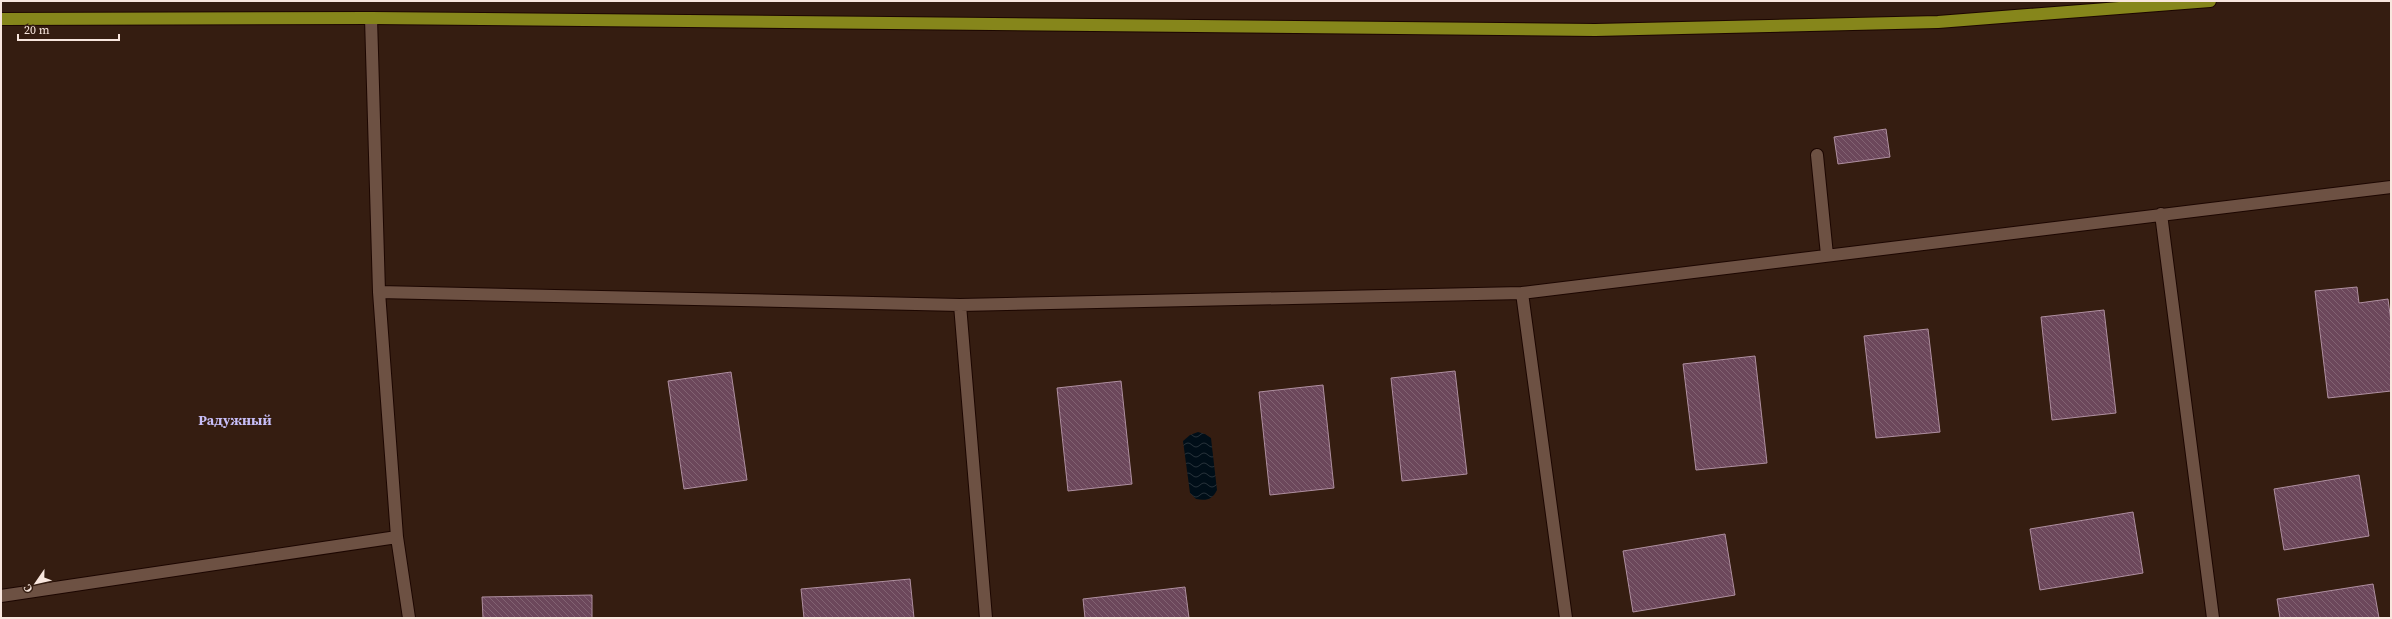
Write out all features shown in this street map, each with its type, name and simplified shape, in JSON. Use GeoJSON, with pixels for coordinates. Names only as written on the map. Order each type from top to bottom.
{"type":"FeatureCollection","features":[{"type":"Feature","properties":{"kind":"main road"},"geometry":{"type":"LineString","coordinates":[[1,19],[371,18],[1595,30],[1938,22],[2210,1]]}},
{"type":"Feature","properties":{"kind":"lane"},"geometry":{"type":"LineString","coordinates":[[371,18],[379,292],[397,537],[409,618]]}},
{"type":"Feature","properties":{"kind":"lane"},"geometry":{"type":"LineString","coordinates":[[1817,155],[1827,255]]}},
{"type":"Feature","properties":{"kind":"lane"},"geometry":{"type":"LineString","coordinates":[[379,292],[960,305],[1522,293],[2391,187]]}},
{"type":"Feature","properties":{"kind":"lane"},"geometry":{"type":"LineString","coordinates":[[2162,214],[2213,618]]}},
{"type":"Feature","properties":{"kind":"lane"},"geometry":{"type":"LineString","coordinates":[[1522,293],[1566,618]]}},
{"type":"Feature","properties":{"kind":"lane"},"geometry":{"type":"LineString","coordinates":[[960,305],[986,618]]}},
{"type":"Feature","properties":{"kind":"lane"},"geometry":{"type":"LineString","coordinates":[[1,596],[397,537]]}},
{"type":"Feature","properties":{"kind":"water"},"geometry":{"type":"Polygon","coordinates":[[[1198,432],[1211,438],[1217,490],[1211,498],[1206,500],[1196,499],[1190,493],[1183,441],[1190,435],[1198,432]]]}},
{"type":"Feature","properties":{"kind":"building"},"geometry":{"type":"Polygon","coordinates":[[[1886,129],[1890,157],[1838,164],[1834,137],[1886,129]]]}},
{"type":"Feature","properties":{"kind":"building"},"geometry":{"type":"Polygon","coordinates":[[[2357,287],[2359,303],[2388,299],[2391,322],[2391,391],[2328,398],[2315,291],[2357,287]]]}},
{"type":"Feature","properties":{"kind":"building"},"geometry":{"type":"Polygon","coordinates":[[[2104,310],[2116,413],[2052,420],[2041,317],[2104,310]]]}},
{"type":"Feature","properties":{"kind":"building"},"geometry":{"type":"Polygon","coordinates":[[[1928,329],[1940,432],[1876,438],[1864,336],[1928,329]]]}},
{"type":"Feature","properties":{"kind":"building"},"geometry":{"type":"Polygon","coordinates":[[[1755,356],[1767,463],[1696,470],[1683,364],[1755,356]]]}},
{"type":"Feature","properties":{"kind":"building"},"geometry":{"type":"Polygon","coordinates":[[[1455,371],[1467,474],[1402,481],[1391,378],[1455,371]]]}},
{"type":"Feature","properties":{"kind":"building"},"geometry":{"type":"Polygon","coordinates":[[[731,372],[747,480],[684,489],[668,381],[731,372]]]}},
{"type":"Feature","properties":{"kind":"building"},"geometry":{"type":"Polygon","coordinates":[[[1121,381],[1132,484],[1068,491],[1057,388],[1121,381]]]}},
{"type":"Feature","properties":{"kind":"building"},"geometry":{"type":"Polygon","coordinates":[[[1323,385],[1334,488],[1270,495],[1259,392],[1323,385]]]}},
{"type":"Feature","properties":{"kind":"building"},"geometry":{"type":"Polygon","coordinates":[[[2359,475],[2369,536],[2284,550],[2274,489],[2359,475]]]}},
{"type":"Feature","properties":{"kind":"building"},"geometry":{"type":"Polygon","coordinates":[[[2133,512],[2143,573],[2040,590],[2030,529],[2133,512]]]}},
{"type":"Feature","properties":{"kind":"building"},"geometry":{"type":"Polygon","coordinates":[[[1725,534],[1735,595],[1633,612],[1623,551],[1725,534]]]}},
{"type":"Feature","properties":{"kind":"building"},"geometry":{"type":"Polygon","coordinates":[[[910,579],[914,618],[804,618],[801,589],[910,579]]]}},
{"type":"Feature","properties":{"kind":"building"},"geometry":{"type":"Polygon","coordinates":[[[2373,584],[2379,618],[2280,618],[2277,599],[2373,584]]]}},
{"type":"Feature","properties":{"kind":"building"},"geometry":{"type":"Polygon","coordinates":[[[1185,587],[1189,618],[1085,618],[1083,599],[1185,587]]]}},
{"type":"Feature","properties":{"kind":"building"},"geometry":{"type":"Polygon","coordinates":[[[592,595],[592,618],[483,618],[482,597],[592,595]]]}},
{"type":"Feature","properties":{"kind":"district","name":"Радужный"},"geometry":{"type":"Point","coordinates":[235,420]}}]}
